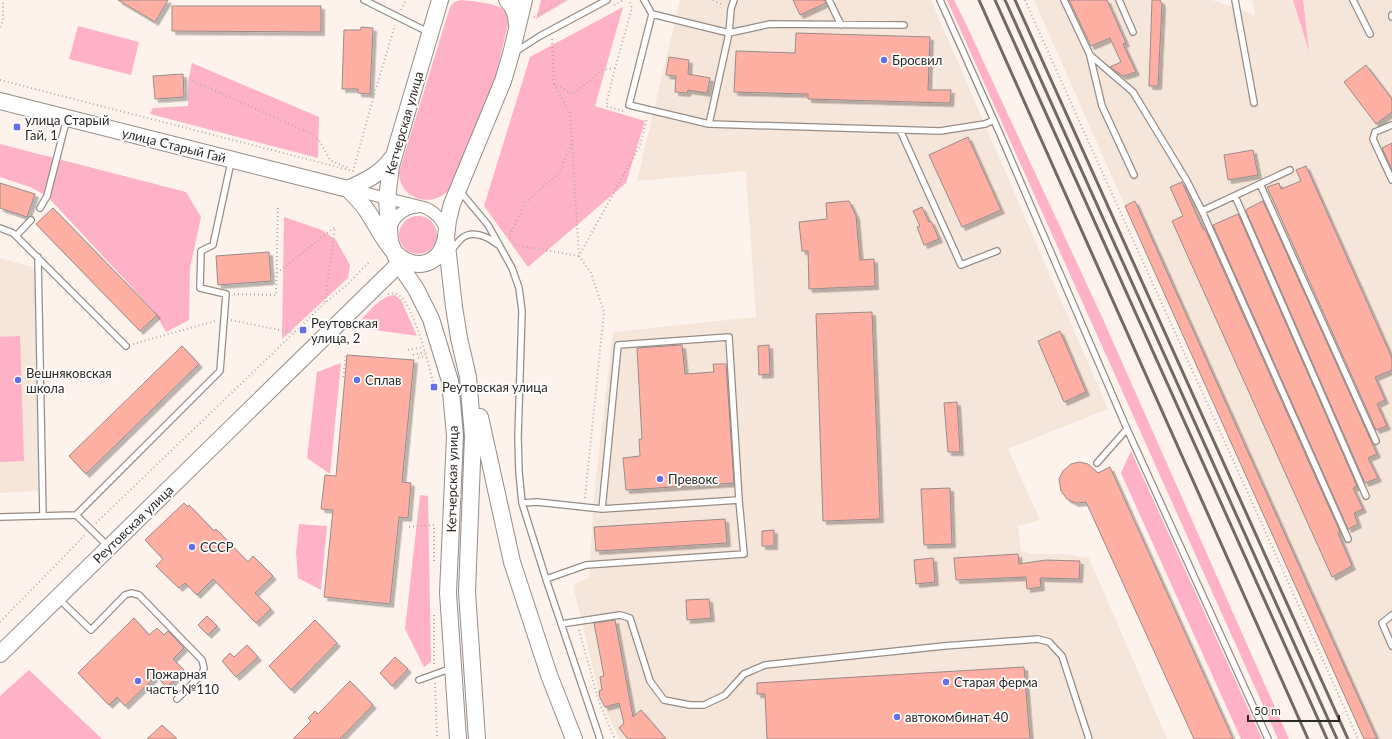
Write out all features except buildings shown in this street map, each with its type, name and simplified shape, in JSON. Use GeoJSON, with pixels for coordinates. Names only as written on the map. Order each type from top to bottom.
{"type":"FeatureCollection","features":[{"type":"Feature","properties":{"kind":"main road","name":"Кетчерская улица"},"geometry":{"type":"LineString","coordinates":[[440,0],[394,155],[387,199],[396,252],[431,319],[450,382],[455,436],[448,593],[458,739]]}},
{"type":"Feature","properties":{"kind":"main road","name":"Кетчерская улица"},"geometry":{"type":"LineString","coordinates":[[507,0],[515,10],[517,29]]}},
{"type":"Feature","properties":{"kind":"main road","name":"Кетчерская улица"},"geometry":{"type":"LineString","coordinates":[[477,739],[467,592],[473,436],[468,377],[456,322],[446,237],[450,212],[458,188],[503,81],[524,0]]}},
{"type":"Feature","properties":{"kind":"main road","name":"улица Старый Гай"},"geometry":{"type":"LineString","coordinates":[[0,101],[348,189]]}},
{"type":"Feature","properties":{"kind":"main road"},"geometry":{"type":"LineString","coordinates":[[394,155],[386,167],[379,173],[348,189],[363,205],[378,230],[396,252],[412,264],[429,262],[441,253],[446,237]]}},
{"type":"Feature","properties":{"kind":"main road","name":"Реутовская улица"},"geometry":{"type":"LineString","coordinates":[[0,654],[109,548],[396,252]]}},
{"type":"Feature","properties":{"kind":"main road"},"geometry":{"type":"LineString","coordinates":[[468,377],[481,421],[512,562],[549,675],[574,739]]}},
{"type":"Feature","properties":{"kind":"street","name":"улица Старый Гай"},"geometry":{"type":"LineString","coordinates":[[348,189],[426,208],[441,219],[446,237]]}},
{"type":"Feature","properties":{"kind":"street"},"geometry":{"type":"LineString","coordinates":[[396,252],[391,226],[394,220],[403,211],[414,208],[426,208]]}},
{"type":"Feature","properties":{"kind":"lane"},"geometry":{"type":"LineString","coordinates":[[364,0],[430,33]]}},
{"type":"Feature","properties":{"kind":"lane"},"geometry":{"type":"LineString","coordinates":[[511,54],[540,36],[607,0]]}},
{"type":"Feature","properties":{"kind":"lane"},"geometry":{"type":"LineString","coordinates":[[644,0],[652,14],[629,105],[709,124],[940,131],[985,124],[994,120]]}},
{"type":"Feature","properties":{"kind":"lane"},"geometry":{"type":"LineString","coordinates":[[709,124],[729,33],[731,9],[734,0]]}},
{"type":"Feature","properties":{"kind":"lane"},"geometry":{"type":"LineString","coordinates":[[829,0],[841,25]]}},
{"type":"Feature","properties":{"kind":"lane"},"geometry":{"type":"LineString","coordinates":[[940,0],[994,120],[1127,429],[1268,739]]}},
{"type":"Feature","properties":{"kind":"lane"},"geometry":{"type":"LineString","coordinates":[[1064,0],[1090,55],[1102,106],[1134,175]]}},
{"type":"Feature","properties":{"kind":"lane"},"geometry":{"type":"LineString","coordinates":[[1119,0],[1133,32]]}},
{"type":"Feature","properties":{"kind":"lane"},"geometry":{"type":"LineString","coordinates":[[1235,0],[1254,103]]}},
{"type":"Feature","properties":{"kind":"lane"},"geometry":{"type":"LineString","coordinates":[[1353,0],[1370,34]]}},
{"type":"Feature","properties":{"kind":"lane"},"geometry":{"type":"LineString","coordinates":[[652,14],[729,33],[770,24],[904,25]]}},
{"type":"Feature","properties":{"kind":"lane"},"geometry":{"type":"LineString","coordinates":[[1090,55],[1132,92],[1187,181],[1348,539]]}},
{"type":"Feature","properties":{"kind":"lane"},"geometry":{"type":"LineString","coordinates":[[40,208],[47,196],[67,118]]}},
{"type":"Feature","properties":{"kind":"lane"},"geometry":{"type":"LineString","coordinates":[[1392,124],[1375,132],[1373,139],[1392,180]]}},
{"type":"Feature","properties":{"kind":"lane"},"geometry":{"type":"LineString","coordinates":[[900,130],[961,265],[997,251]]}},
{"type":"Feature","properties":{"kind":"lane"},"geometry":{"type":"LineString","coordinates":[[0,517],[76,515],[220,371],[226,294],[200,288],[201,251],[213,246],[232,159]]}},
{"type":"Feature","properties":{"kind":"lane"},"geometry":{"type":"LineString","coordinates":[[1202,212],[1290,170]]}},
{"type":"Feature","properties":{"kind":"lane"},"geometry":{"type":"LineString","coordinates":[[1260,184],[1376,441]]}},
{"type":"Feature","properties":{"kind":"lane"},"geometry":{"type":"LineString","coordinates":[[458,188],[488,226],[514,273],[520,298],[522,335],[518,437],[522,503],[600,739]]}},
{"type":"Feature","properties":{"kind":"lane"},"geometry":{"type":"LineString","coordinates":[[1235,196],[1366,496]]}},
{"type":"Feature","properties":{"kind":"lane"},"geometry":{"type":"LineString","coordinates":[[16,236],[31,220]]}},
{"type":"Feature","properties":{"kind":"lane"},"geometry":{"type":"LineString","coordinates":[[0,228],[13,233],[126,346]]}},
{"type":"Feature","properties":{"kind":"lane"},"geometry":{"type":"LineString","coordinates":[[448,255],[462,238],[468,235],[475,234],[484,236],[500,247]]}},
{"type":"Feature","properties":{"kind":"lane"},"geometry":{"type":"LineString","coordinates":[[38,257],[43,516]]}},
{"type":"Feature","properties":{"kind":"lane"},"geometry":{"type":"LineString","coordinates":[[546,579],[586,565],[744,554],[739,500],[729,337],[618,345],[602,509]]}},
{"type":"Feature","properties":{"kind":"lane"},"geometry":{"type":"LineString","coordinates":[[1097,463],[1127,429]]}},
{"type":"Feature","properties":{"kind":"lane"},"geometry":{"type":"LineString","coordinates":[[522,503],[538,502],[602,509],[739,500]]}},
{"type":"Feature","properties":{"kind":"lane"},"geometry":{"type":"LineString","coordinates":[[76,515],[109,548]]}},
{"type":"Feature","properties":{"kind":"lane"},"geometry":{"type":"LineString","coordinates":[[58,597],[91,630],[125,595],[131,593],[139,596],[202,660],[204,668],[202,674],[177,699]]}},
{"type":"Feature","properties":{"kind":"lane"},"geometry":{"type":"LineString","coordinates":[[1392,615],[1382,623],[1392,646]]}},
{"type":"Feature","properties":{"kind":"lane"},"geometry":{"type":"LineString","coordinates":[[561,624],[620,616],[630,618],[650,680],[664,700],[690,705],[704,705],[725,695],[744,674],[765,665],[944,646],[1038,639],[1049,642],[1062,656],[1089,739]]}},
{"type":"Feature","properties":{"kind":"lane"},"geometry":{"type":"LineString","coordinates":[[419,680],[453,668]]}},
{"type":"Feature","properties":{"kind":"path"},"geometry":{"type":"LineString","coordinates":[[0,27],[3,21],[3,0]]}},
{"type":"Feature","properties":{"kind":"path"},"geometry":{"type":"LineString","coordinates":[[353,171],[398,16],[406,0]]}},
{"type":"Feature","properties":{"kind":"path"},"geometry":{"type":"LineString","coordinates":[[533,18],[562,0]]}},
{"type":"Feature","properties":{"kind":"path"},"geometry":{"type":"LineString","coordinates":[[626,112],[606,106],[632,8],[629,0]]}},
{"type":"Feature","properties":{"kind":"path"},"geometry":{"type":"LineString","coordinates":[[1025,0],[1358,739]]}},
{"type":"Feature","properties":{"kind":"path"},"geometry":{"type":"LineString","coordinates":[[552,39],[554,84],[570,113],[579,256],[591,273],[604,312],[584,508]]}},
{"type":"Feature","properties":{"kind":"path"},"geometry":{"type":"LineString","coordinates":[[554,84],[573,94],[603,70],[615,68]]}},
{"type":"Feature","properties":{"kind":"path"},"geometry":{"type":"LineString","coordinates":[[0,80],[353,171]]}},
{"type":"Feature","properties":{"kind":"path"},"geometry":{"type":"LineString","coordinates":[[193,82],[310,133],[319,140],[330,160],[353,171]]}},
{"type":"Feature","properties":{"kind":"path"},"geometry":{"type":"LineString","coordinates":[[579,256],[640,145],[647,117],[651,118]]}},
{"type":"Feature","properties":{"kind":"path"},"geometry":{"type":"LineString","coordinates":[[572,142],[559,173],[525,202],[509,237],[516,245],[579,256]]}},
{"type":"Feature","properties":{"kind":"path"},"geometry":{"type":"LineString","coordinates":[[226,294],[276,295],[278,208]]}},
{"type":"Feature","properties":{"kind":"path"},"geometry":{"type":"LineString","coordinates":[[277,273],[336,227],[325,303]]}},
{"type":"Feature","properties":{"kind":"path"},"geometry":{"type":"LineString","coordinates":[[0,622],[90,529],[325,303],[349,283],[370,261]]}},
{"type":"Feature","properties":{"kind":"path"},"geometry":{"type":"LineString","coordinates":[[386,295],[395,293],[399,295],[407,304],[422,341],[434,387]]}},
{"type":"Feature","properties":{"kind":"path"},"geometry":{"type":"LineString","coordinates":[[126,346],[224,318],[294,333]]}},
{"type":"Feature","properties":{"kind":"path"},"geometry":{"type":"LineString","coordinates":[[408,350],[423,348]]}},
{"type":"Feature","properties":{"kind":"path"},"geometry":{"type":"LineString","coordinates":[[413,355],[425,352]]}},
{"type":"Feature","properties":{"kind":"path"},"geometry":{"type":"LineString","coordinates":[[345,379],[343,379],[346,355]]}},
{"type":"Feature","properties":{"kind":"path"},"geometry":{"type":"LineString","coordinates":[[418,358],[426,356]]}},
{"type":"Feature","properties":{"kind":"path"},"geometry":{"type":"LineString","coordinates":[[409,527],[434,525]]}},
{"type":"Feature","properties":{"kind":"path"},"geometry":{"type":"LineString","coordinates":[[576,622],[598,702],[615,739]]}},
{"type":"Feature","properties":{"kind":"path"},"geometry":{"type":"LineString","coordinates":[[434,674],[437,739]]}},
{"type":"Feature","properties":{"kind":"shaded area"},"geometry":{"type":"Polygon","coordinates":[[[461,0],[491,4],[502,8],[507,15],[508,24],[495,79],[467,159],[449,190],[442,196],[425,200],[410,195],[404,189],[400,181],[399,172],[450,7],[454,2],[461,0]]]}},
{"type":"Feature","properties":{"kind":"shaded area"},"geometry":{"type":"Polygon","coordinates":[[[541,0],[568,0],[536,19],[541,0]]]}},
{"type":"Feature","properties":{"kind":"shaded area"},"geometry":{"type":"Polygon","coordinates":[[[680,0],[817,0],[821,8],[838,0],[931,0],[1108,409],[1008,449],[1040,520],[1018,526],[1021,551],[1033,554],[1067,554],[1089,558],[1167,739],[619,739],[600,698],[573,585],[589,578],[594,494],[613,332],[756,317],[746,171],[637,181],[680,0]]]}},
{"type":"Feature","properties":{"kind":"shaded area"},"geometry":{"type":"Polygon","coordinates":[[[947,0],[954,0],[966,24],[1102,317],[1289,739],[1278,739],[947,0]]]}},
{"type":"Feature","properties":{"kind":"shaded area"},"geometry":{"type":"Polygon","coordinates":[[[1034,0],[1212,0],[1255,15],[1252,0],[1392,0],[1392,739],[1364,739],[1034,0]]]}},
{"type":"Feature","properties":{"kind":"shaded area"},"geometry":{"type":"Polygon","coordinates":[[[1293,0],[1303,0],[1309,51],[1293,0]]]}},
{"type":"Feature","properties":{"kind":"shaded area"},"geometry":{"type":"Polygon","coordinates":[[[623,7],[595,106],[645,121],[626,183],[528,267],[484,206],[530,57],[623,7]]]}},
{"type":"Feature","properties":{"kind":"shaded area"},"geometry":{"type":"Polygon","coordinates":[[[78,26],[139,42],[131,75],[69,59],[78,26]]]}},
{"type":"Feature","properties":{"kind":"shaded area"},"geometry":{"type":"Polygon","coordinates":[[[192,63],[319,117],[318,158],[150,114],[153,108],[188,106],[188,81],[192,63]]]}},
{"type":"Feature","properties":{"kind":"shaded area"},"geometry":{"type":"Polygon","coordinates":[[[0,144],[186,192],[201,217],[190,268],[189,320],[166,332],[154,311],[47,196],[30,187],[0,177],[0,144]]]}},
{"type":"Feature","properties":{"kind":"shaded area"},"geometry":{"type":"Polygon","coordinates":[[[418,216],[431,222],[437,235],[431,248],[418,254],[405,248],[399,235],[405,222],[418,216]]]}},
{"type":"Feature","properties":{"kind":"shaded area"},"geometry":{"type":"Polygon","coordinates":[[[284,217],[322,230],[336,240],[350,265],[348,278],[282,339],[284,217]]]}},
{"type":"Feature","properties":{"kind":"shaded area","name":"Вешняковская школа"},"geometry":{"type":"Polygon","coordinates":[[[0,258],[35,268],[39,491],[0,493],[0,258]]]}},
{"type":"Feature","properties":{"kind":"shaded area"},"geometry":{"type":"Polygon","coordinates":[[[395,295],[401,300],[417,336],[361,328],[359,322],[379,302],[384,298],[395,295]]]}},
{"type":"Feature","properties":{"kind":"shaded area"},"geometry":{"type":"Polygon","coordinates":[[[20,336],[24,461],[0,462],[0,337],[20,336]]]}},
{"type":"Feature","properties":{"kind":"shaded area"},"geometry":{"type":"Polygon","coordinates":[[[341,363],[330,474],[307,458],[317,372],[341,363]]]}},
{"type":"Feature","properties":{"kind":"shaded area"},"geometry":{"type":"Polygon","coordinates":[[[1131,451],[1262,739],[1241,739],[1121,473],[1131,451]]]}},
{"type":"Feature","properties":{"kind":"shaded area"},"geometry":{"type":"Polygon","coordinates":[[[420,495],[428,496],[431,662],[424,667],[405,629],[420,495]]]}},
{"type":"Feature","properties":{"kind":"shaded area"},"geometry":{"type":"Polygon","coordinates":[[[299,524],[327,526],[321,590],[298,578],[296,553],[299,524]]]}},
{"type":"Feature","properties":{"kind":"shaded area"},"geometry":{"type":"Polygon","coordinates":[[[29,670],[102,739],[0,739],[0,696],[29,670]]]}},
{"type":"Feature","properties":{"kind":"railway"},"geometry":{"type":"LineString","coordinates":[[979,0],[1308,739]]}},
{"type":"Feature","properties":{"kind":"railway"},"geometry":{"type":"LineString","coordinates":[[995,0],[1327,739]]}},
{"type":"Feature","properties":{"kind":"railway"},"geometry":{"type":"LineString","coordinates":[[1005,0],[1337,739]]}},
{"type":"Feature","properties":{"kind":"railway"},"geometry":{"type":"LineString","coordinates":[[1015,0],[1348,739]]}},
{"type":"Feature","properties":{"kind":"place","name":"Бросвил"},"geometry":{"type":"Point","coordinates":[884,60]}},
{"type":"Feature","properties":{"kind":"place","name":"улица Старый Гай, 1"},"geometry":{"type":"Point","coordinates":[17,127]}},
{"type":"Feature","properties":{"kind":"place","name":"Реутовская улица, 2"},"geometry":{"type":"Point","coordinates":[303,330]}},
{"type":"Feature","properties":{"kind":"place","name":"Вешняковская школа"},"geometry":{"type":"Point","coordinates":[18,380]}},
{"type":"Feature","properties":{"kind":"place","name":"Сплав"},"geometry":{"type":"Point","coordinates":[357,380]}},
{"type":"Feature","properties":{"kind":"place","name":"Реутовская улица"},"geometry":{"type":"Point","coordinates":[434,387]}},
{"type":"Feature","properties":{"kind":"place","name":"Превокс"},"geometry":{"type":"Point","coordinates":[660,479]}},
{"type":"Feature","properties":{"kind":"place","name":"СССР"},"geometry":{"type":"Point","coordinates":[192,547]}},
{"type":"Feature","properties":{"kind":"place","name":"Пожарная часть №110"},"geometry":{"type":"Point","coordinates":[138,681]}},
{"type":"Feature","properties":{"kind":"place","name":"Старая ферма"},"geometry":{"type":"Point","coordinates":[946,682]}},
{"type":"Feature","properties":{"kind":"place","name":"автокомбинат 40"},"geometry":{"type":"Point","coordinates":[897,717]}}]}
